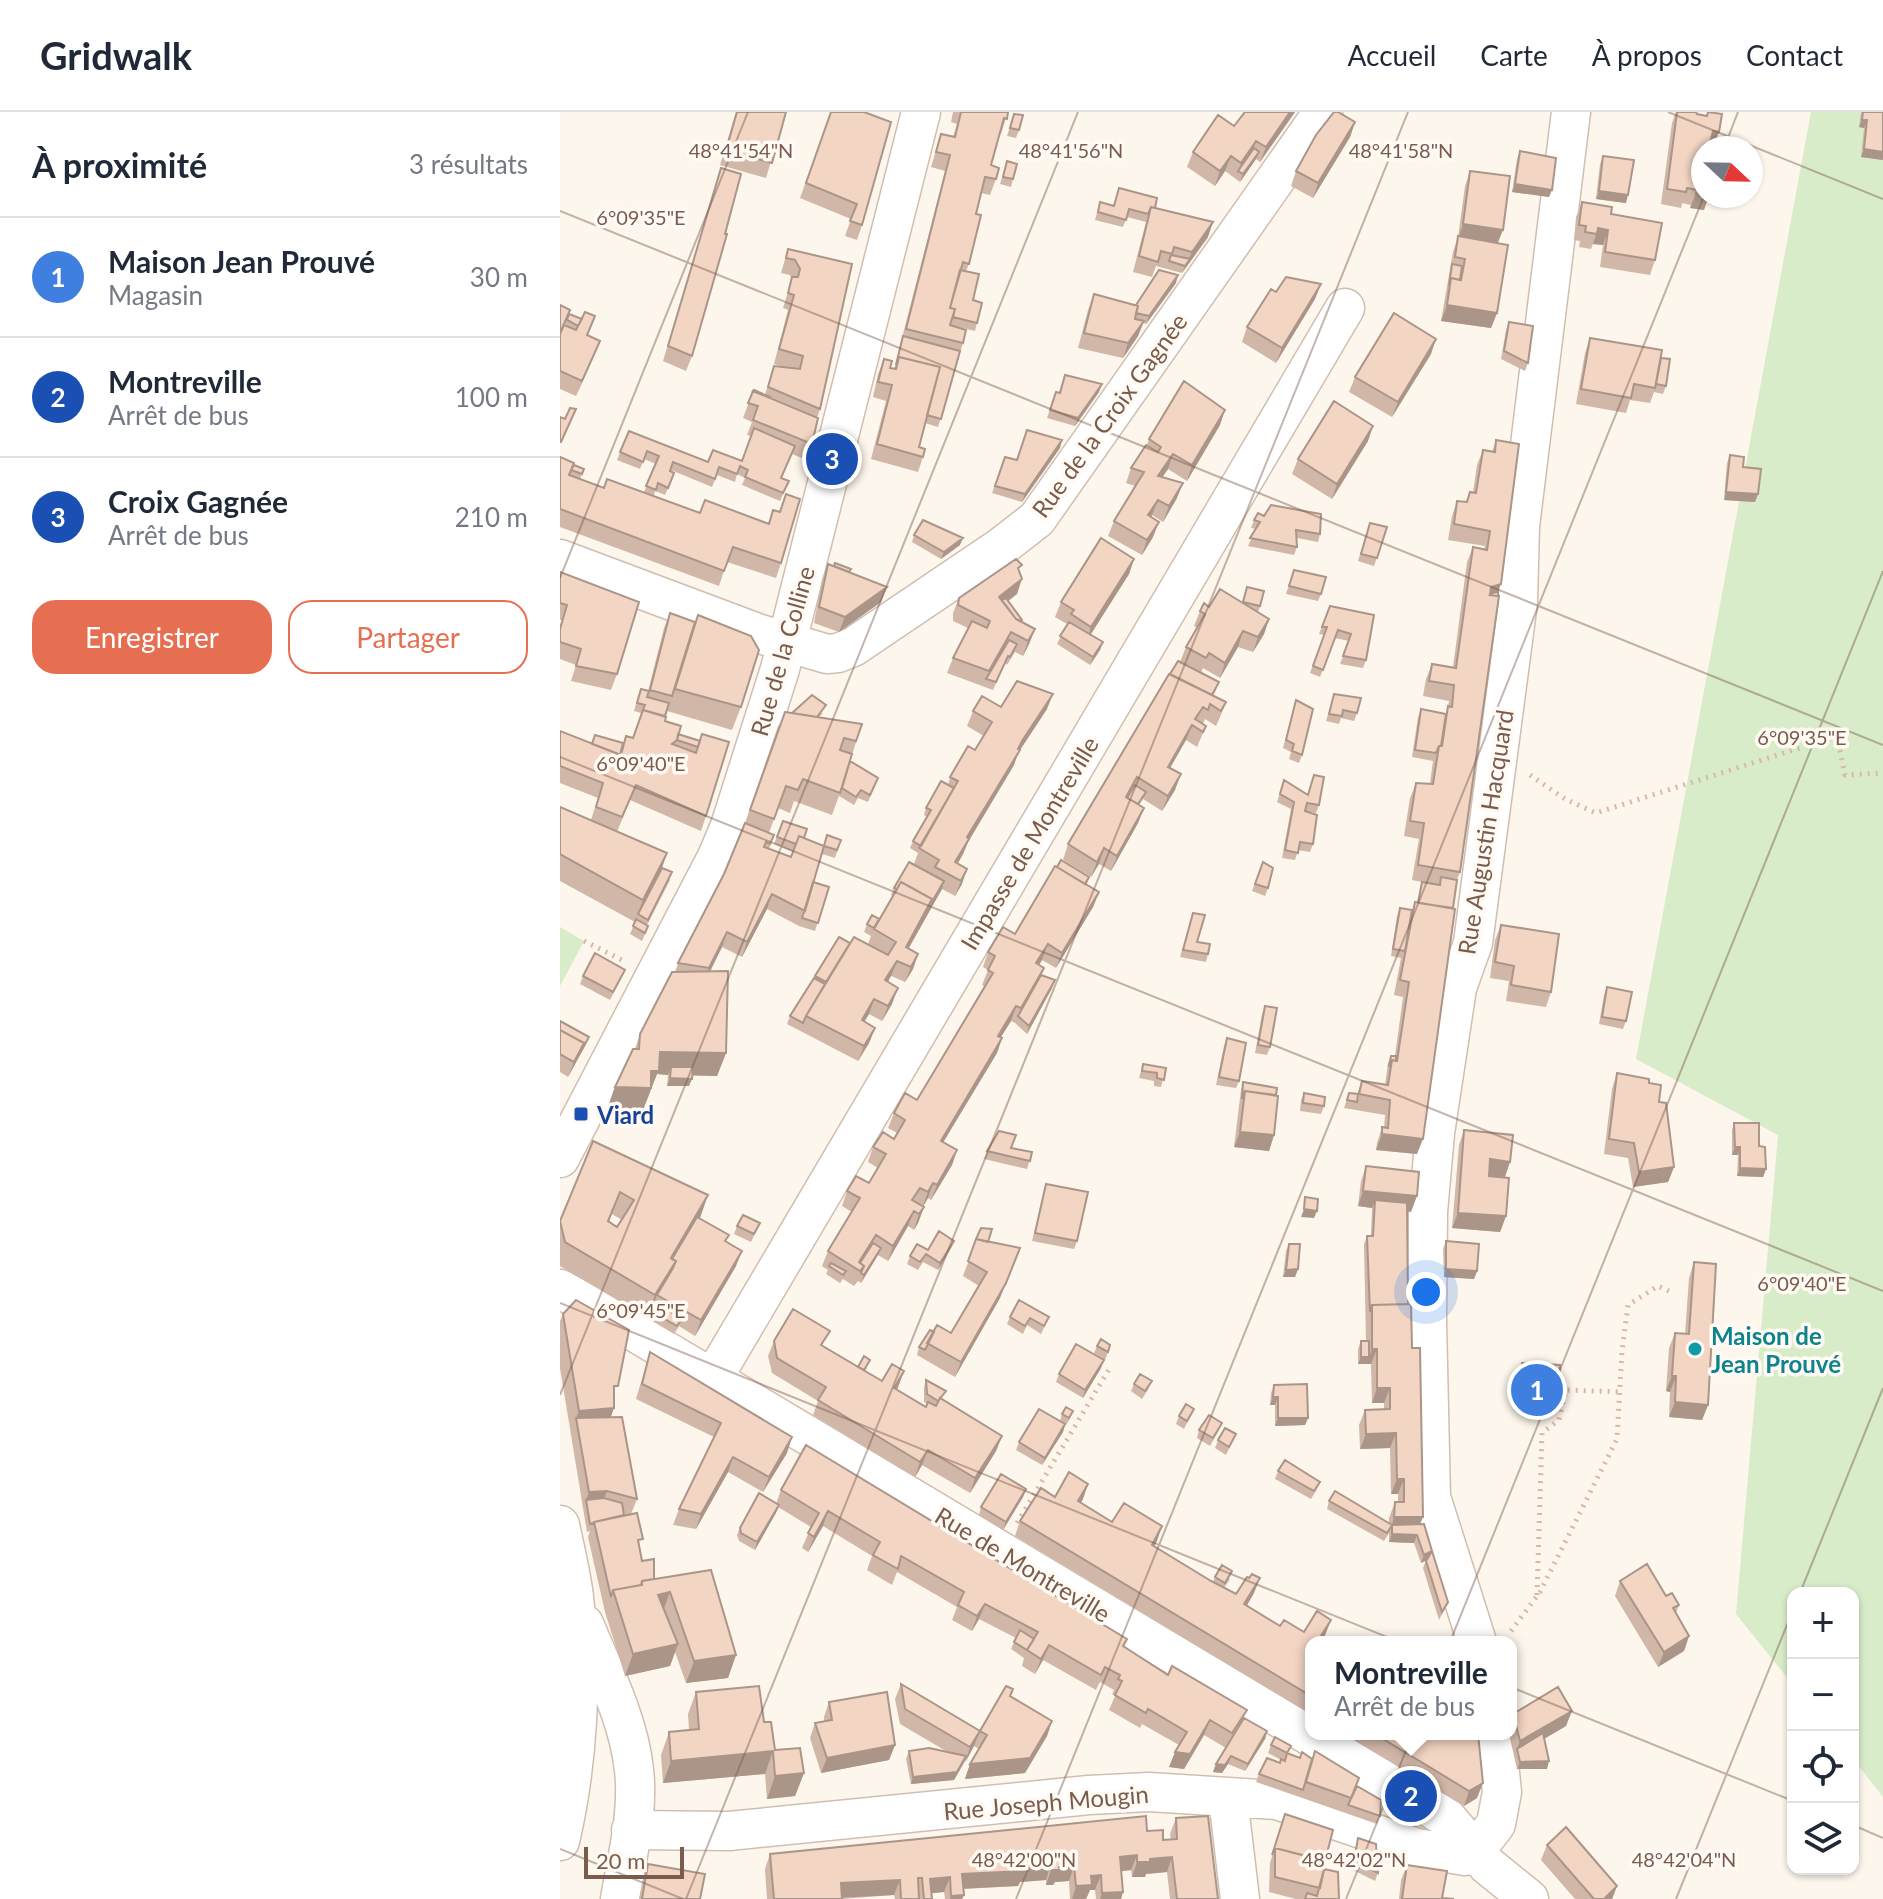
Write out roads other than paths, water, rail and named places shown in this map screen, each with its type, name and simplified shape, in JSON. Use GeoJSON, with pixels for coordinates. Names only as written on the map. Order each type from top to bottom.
{"type":"FeatureCollection","features":[{"type":"Feature","properties":{"kind":"street","name":"Rue de la Colline"},"geometry":{"type":"LineString","coordinates":[[560,1158],[717,857],[730,826],[787,641],[921,112]]}},
{"type":"Feature","properties":{"kind":"street","name":"Rue de la Croix Gagnée"},"geometry":{"type":"LineString","coordinates":[[560,559],[760,634],[827,654],[853,647],[1037,519],[1323,112]]}},
{"type":"Feature","properties":{"kind":"street","name":"Rue Augustin Hacquard"},"geometry":{"type":"LineString","coordinates":[[1475,1636],[1431,1497],[1428,1212],[1435,1133],[1457,988],[1473,943],[1515,632],[1520,526],[1571,112]]}},
{"type":"Feature","properties":{"kind":"street","name":"Impasse de Montreville"},"geometry":{"type":"LineString","coordinates":[[713,1378],[1345,308]]}},
{"type":"Feature","properties":{"kind":"street","name":"Rue de Montreville"},"geometry":{"type":"LineString","coordinates":[[560,1289],[1305,1733]]}},
{"type":"Feature","properties":{"kind":"street"},"geometry":{"type":"LineString","coordinates":[[560,1525],[574,1597],[577,1724],[568,1807],[560,1841]]}},
{"type":"Feature","properties":{"kind":"street"},"geometry":{"type":"LineString","coordinates":[[574,1597],[623,1725],[634,1770],[631,1830],[620,1899]]}},
{"type":"Feature","properties":{"kind":"street"},"geometry":{"type":"LineString","coordinates":[[577,1724],[623,1725]]}},
{"type":"Feature","properties":{"kind":"street","name":"Rue de Montreville"},"geometry":{"type":"LineString","coordinates":[[1317,1740],[1447,1818],[1475,1851]]}},
{"type":"Feature","properties":{"kind":"street"},"geometry":{"type":"LineString","coordinates":[[1497,1740],[1502,1792],[1496,1824],[1475,1851],[1487,1865],[1529,1899]]}},
{"type":"Feature","properties":{"kind":"street","name":"Rue Joseph Mougin"},"geometry":{"type":"LineString","coordinates":[[631,1830],[729,1831],[1118,1793],[1200,1794],[1277,1800],[1434,1852],[1465,1856],[1475,1851]]}},
{"type":"Feature","properties":{"kind":"street"},"geometry":{"type":"LineString","coordinates":[[1228,1798],[1240,1899]]}},
{"type":"Feature","properties":{"kind":"place","name":"Croix Gagnée"},"geometry":{"type":"Point","coordinates":[832,459]}},
{"type":"Feature","properties":{"kind":"place","name":"Viard"},"geometry":{"type":"Point","coordinates":[581,1114]}},
{"type":"Feature","properties":{"kind":"place","name":"Maison de Jean Prouvé"},"geometry":{"type":"Point","coordinates":[1695,1349]}},
{"type":"Feature","properties":{"kind":"place","name":"Maison Jean Prouvé"},"geometry":{"type":"Point","coordinates":[1537,1390]}},
{"type":"Feature","properties":{"kind":"place","name":"Montreville"},"geometry":{"type":"Point","coordinates":[1411,1796]}}]}
